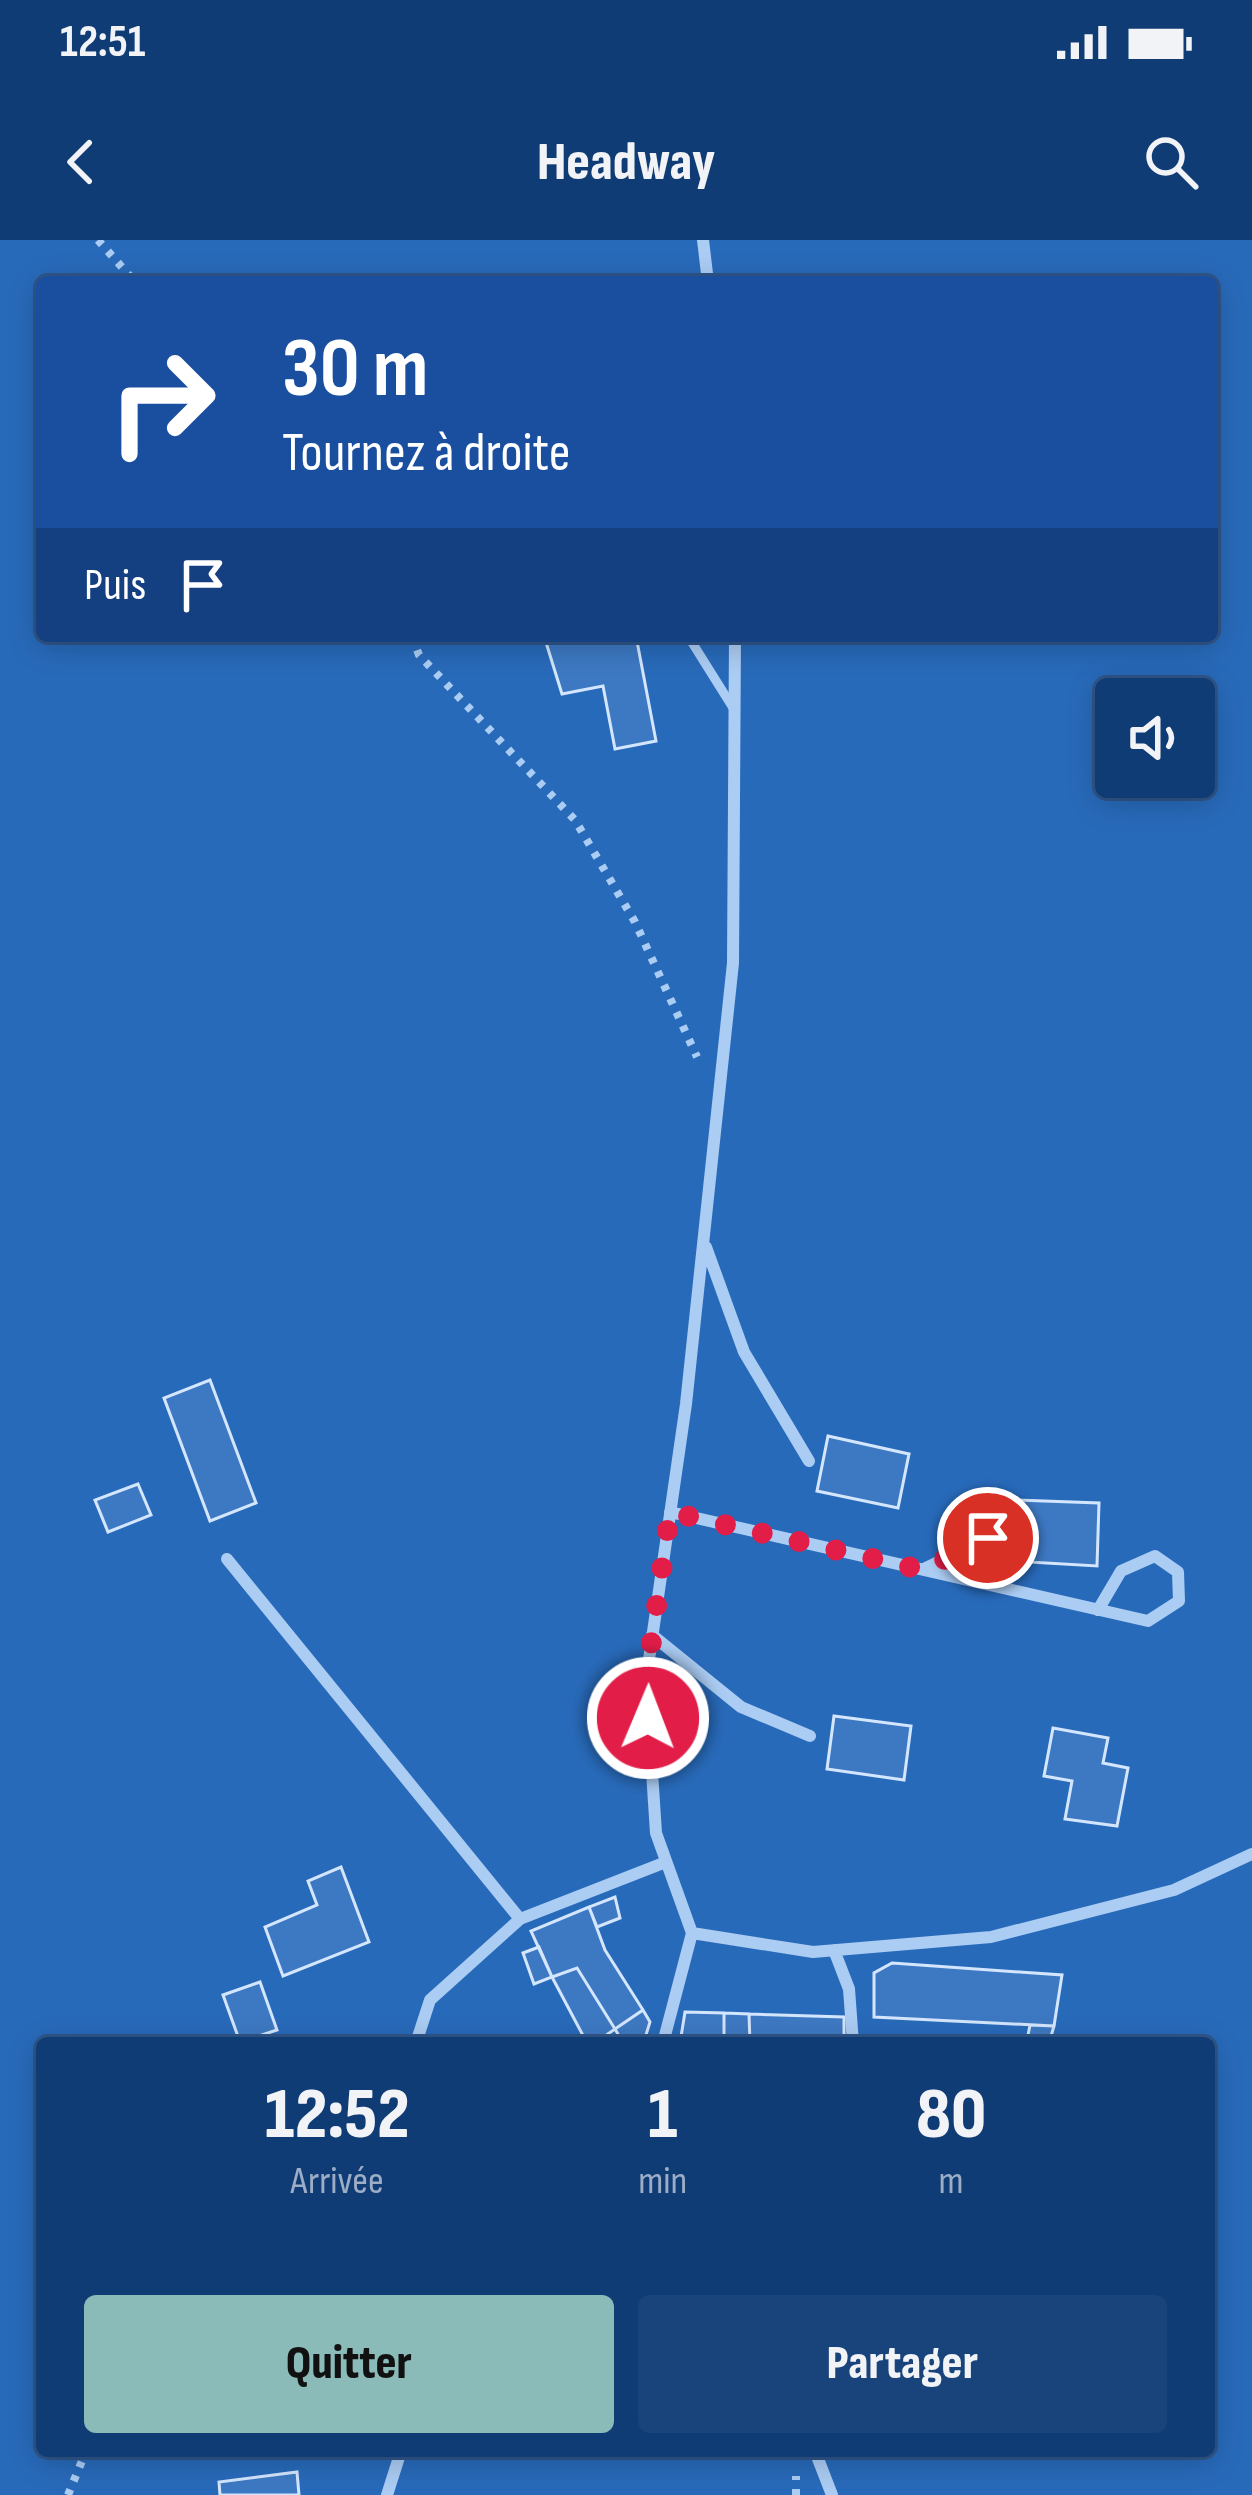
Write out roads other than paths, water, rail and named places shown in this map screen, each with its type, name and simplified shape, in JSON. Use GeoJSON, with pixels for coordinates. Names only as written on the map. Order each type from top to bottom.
{"type":"FeatureCollection","features":[{"type":"Feature","properties":{"kind":"street"},"geometry":{"type":"LineString","coordinates":[[703,240],[707,276]]}},
{"type":"Feature","properties":{"kind":"street"},"geometry":{"type":"LineString","coordinates":[[665,2037],[692,1934],[656,1833],[646,1680],[704,1240],[733,963],[735,642]]}},
{"type":"Feature","properties":{"kind":"street"},"geometry":{"type":"LineString","coordinates":[[704,1240],[744,1352],[809,1461]]}},
{"type":"Feature","properties":{"kind":"street"},"geometry":{"type":"LineString","coordinates":[[670,1512],[1148,1622],[1179,1601],[1178,1572],[1155,1556],[1121,1571],[1098,1610]]}},
{"type":"Feature","properties":{"kind":"street"},"geometry":{"type":"LineString","coordinates":[[923,1570],[988,1538]]}},
{"type":"Feature","properties":{"kind":"street"},"geometry":{"type":"LineString","coordinates":[[227,1558],[520,1919]]}},
{"type":"Feature","properties":{"kind":"street"},"geometry":{"type":"LineString","coordinates":[[652,1635],[741,1707],[810,1736]]}},
{"type":"Feature","properties":{"kind":"street"},"geometry":{"type":"LineString","coordinates":[[692,1934],[813,1952],[991,1937],[1174,1890],[1252,1854]]}},
{"type":"Feature","properties":{"kind":"street"},"geometry":{"type":"LineString","coordinates":[[418,2037],[430,2000],[520,1919],[666,1862]]}},
{"type":"Feature","properties":{"kind":"street"},"geometry":{"type":"LineString","coordinates":[[834,1950],[849,1989],[853,2037]]}},
{"type":"Feature","properties":{"kind":"street"},"geometry":{"type":"LineString","coordinates":[[387,2495],[399,2457]]}},
{"type":"Feature","properties":{"kind":"street"},"geometry":{"type":"LineString","coordinates":[[816,2457],[832,2495]]}},
{"type":"Feature","properties":{"kind":"lane"},"geometry":{"type":"LineString","coordinates":[[692,642],[737,715]]}}]}
